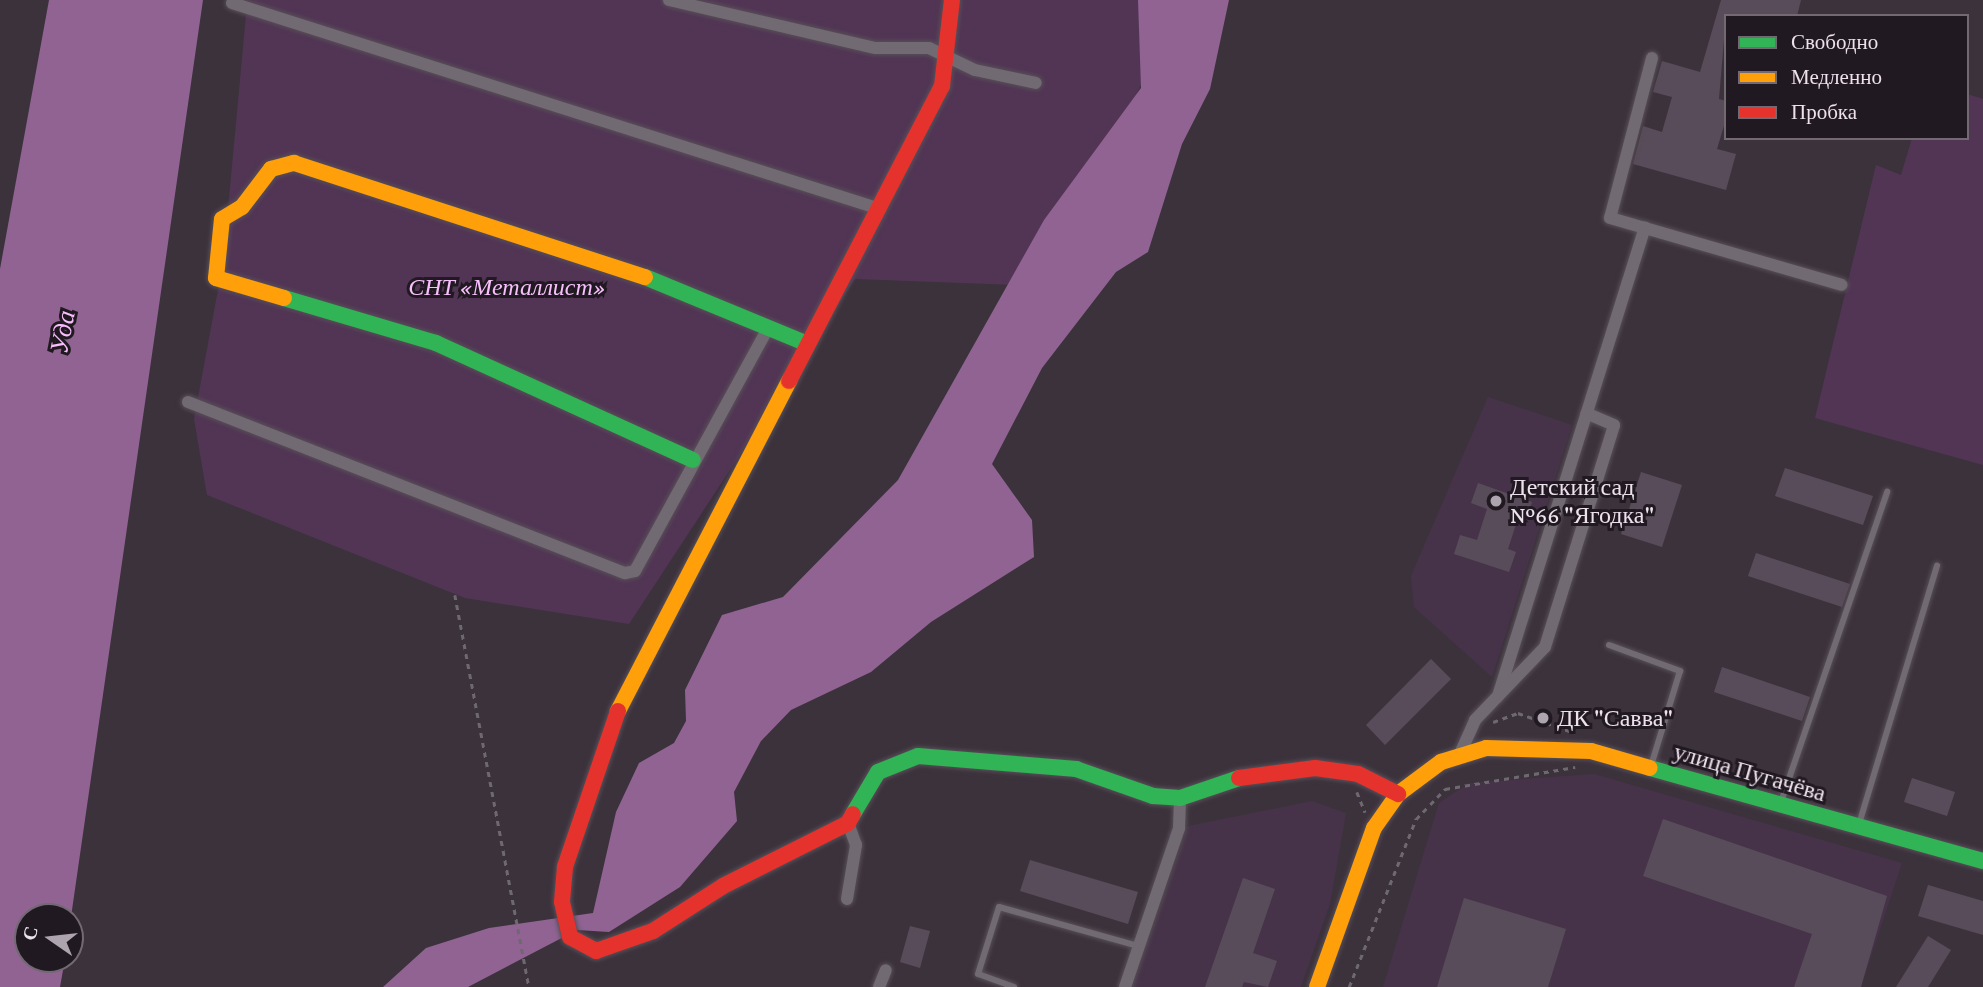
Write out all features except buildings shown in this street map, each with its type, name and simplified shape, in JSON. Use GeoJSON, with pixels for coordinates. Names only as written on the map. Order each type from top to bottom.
{"type":"FeatureCollection","features":[{"type":"Feature","properties":{"kind":"street"},"geometry":{"type":"LineString","coordinates":[[668,0],[876,48],[929,48],[948,60],[1036,83]]}},
{"type":"Feature","properties":{"kind":"street"},"geometry":{"type":"LineString","coordinates":[[952,0],[948,60],[942,86],[880,209],[805,342],[604,739],[577,813],[562,902],[570,937],[596,951],[653,931],[723,886],[848,823],[878,772],[918,756],[1076,769],[1153,796],[1180,797],[1269,772],[1348,773],[1398,794]]}},
{"type":"Feature","properties":{"kind":"street"},"geometry":{"type":"LineString","coordinates":[[232,4],[880,209]]}},
{"type":"Feature","properties":{"kind":"street"},"geometry":{"type":"LineString","coordinates":[[1652,58],[1610,218],[1842,285]]}},
{"type":"Feature","properties":{"kind":"street"},"geometry":{"type":"LineString","coordinates":[[693,460],[436,343],[216,278],[222,219],[242,206],[271,169],[294,163],[592,256],[805,342]]}},
{"type":"Feature","properties":{"kind":"street"},"geometry":{"type":"LineString","coordinates":[[1498,696],[1645,228]]}},
{"type":"Feature","properties":{"kind":"street"},"geometry":{"type":"LineString","coordinates":[[188,402],[625,573],[635,571],[693,460],[733,401],[769,326]]}},
{"type":"Feature","properties":{"kind":"street"},"geometry":{"type":"LineString","coordinates":[[1317,987],[1374,828],[1398,794],[1460,754],[1470,731],[1498,696],[1545,647],[1614,425],[1586,413]]}},
{"type":"Feature","properties":{"kind":"street","name":"улица Пугачёва"},"geometry":{"type":"LineString","coordinates":[[1460,754],[1517,744],[1576,749],[1983,862]]}},
{"type":"Feature","properties":{"kind":"street"},"geometry":{"type":"LineString","coordinates":[[1125,987],[1179,828],[1180,797]]}},
{"type":"Feature","properties":{"kind":"street"},"geometry":{"type":"LineString","coordinates":[[847,899],[856,845],[848,823]]}},
{"type":"Feature","properties":{"kind":"street"},"geometry":{"type":"LineString","coordinates":[[879,987],[886,970]]}},
{"type":"Feature","properties":{"kind":"lane"},"geometry":{"type":"LineString","coordinates":[[1780,804],[1887,492]]}},
{"type":"Feature","properties":{"kind":"lane"},"geometry":{"type":"LineString","coordinates":[[1858,826],[1937,565]]}},
{"type":"Feature","properties":{"kind":"lane"},"geometry":{"type":"LineString","coordinates":[[1609,645],[1680,671],[1650,768]]}},
{"type":"Feature","properties":{"kind":"lane"},"geometry":{"type":"LineString","coordinates":[[1014,987],[978,974],[999,907],[1138,946]]}},
{"type":"Feature","properties":{"kind":"path"},"geometry":{"type":"LineString","coordinates":[[455,595],[514,896],[529,987]]}},
{"type":"Feature","properties":{"kind":"path"},"geometry":{"type":"LineString","coordinates":[[1349,987],[1416,819],[1445,789],[1474,779],[1574,771],[1577,734],[1535,715],[1518,713],[1470,731]]}},
{"type":"Feature","properties":{"kind":"path"},"geometry":{"type":"LineString","coordinates":[[1348,773],[1371,824]]}},
{"type":"Feature","properties":{"kind":"shaded area","name":"Детский сад №66 \"Ягодка\""},"geometry":{"type":"Polygon","coordinates":[[[1488,397],[1572,425],[1492,677],[1414,607],[1411,576],[1488,397]]]}},
{"type":"Feature","properties":{"kind":"shaded area"},"geometry":{"type":"Polygon","coordinates":[[[1594,774],[1902,863],[1861,987],[1383,987],[1439,803],[1469,783],[1594,774]]]}},
{"type":"Feature","properties":{"kind":"shaded area"},"geometry":{"type":"Polygon","coordinates":[[[1312,801],[1346,813],[1330,904],[1301,987],[1132,987],[1188,826],[1312,801]]]}},
{"type":"Feature","properties":{"kind":"green space","name":"СНТ «Металлист»"},"geometry":{"type":"Polygon","coordinates":[[[240,0],[1151,0],[1151,63],[1117,137],[1017,285],[855,279],[629,624],[465,598],[207,495],[194,419],[223,263],[246,15],[240,0]]]}},
{"type":"Feature","properties":{"kind":"green space"},"geometry":{"type":"Polygon","coordinates":[[[1969,95],[1983,99],[1983,465],[1815,418],[1876,165],[1901,175],[1911,140],[1969,140],[1969,95]]]}},
{"type":"Feature","properties":{"kind":"water","name":"Уда"},"geometry":{"type":"Polygon","coordinates":[[[49,0],[203,0],[73,903],[14,903],[14,973],[62,973],[60,987],[0,987],[0,269],[49,0]]]}},
{"type":"Feature","properties":{"kind":"water"},"geometry":{"type":"Polygon","coordinates":[[[1138,0],[1229,0],[1210,89],[1182,144],[1148,252],[1116,272],[1042,368],[992,464],[1032,520],[1034,557],[931,622],[871,672],[791,710],[761,741],[734,792],[737,821],[680,887],[609,932],[577,930],[468,987],[383,987],[426,948],[489,928],[593,913],[616,812],[639,763],[674,743],[686,721],[685,690],[722,615],[783,597],[898,480],[1044,220],[1141,88],[1138,0]]]}},
{"type":"Feature","properties":{"kind":"traffic: fast"},"geometry":{"type":"LineString","coordinates":[[645,277],[805,343]]}},
{"type":"Feature","properties":{"kind":"traffic: fast"},"geometry":{"type":"LineString","coordinates":[[284,298],[436,343],[693,460]]}},
{"type":"Feature","properties":{"kind":"traffic: fast"},"geometry":{"type":"LineString","coordinates":[[853,814],[878,772],[918,756],[1076,769],[1153,796],[1180,798],[1239,778]]}},
{"type":"Feature","properties":{"kind":"traffic: fast"},"geometry":{"type":"LineString","coordinates":[[1650,768],[1983,861]]}},
{"type":"Feature","properties":{"kind":"traffic: slow"},"geometry":{"type":"LineString","coordinates":[[284,298],[216,278],[222,219],[242,207],[271,169],[294,163],[645,277]]}},
{"type":"Feature","properties":{"kind":"traffic: slow"},"geometry":{"type":"LineString","coordinates":[[618,711],[789,381]]}},
{"type":"Feature","properties":{"kind":"traffic: slow"},"geometry":{"type":"LineString","coordinates":[[1317,987],[1374,828],[1398,794],[1441,762],[1486,748],[1591,751],[1650,768]]}},
{"type":"Feature","properties":{"kind":"traffic: jam"},"geometry":{"type":"LineString","coordinates":[[789,381],[942,86],[952,0]]}},
{"type":"Feature","properties":{"kind":"traffic: jam"},"geometry":{"type":"LineString","coordinates":[[618,711],[565,867],[562,902],[570,937],[596,951],[653,931],[723,886],[848,823],[853,814]]}},
{"type":"Feature","properties":{"kind":"traffic: jam"},"geometry":{"type":"LineString","coordinates":[[1239,778],[1315,768],[1358,774],[1398,794]]}},
{"type":"Feature","properties":{"kind":"place","name":"Детский сад №66 \"Ягодка\""},"geometry":{"type":"Point","coordinates":[1496,501]}},
{"type":"Feature","properties":{"kind":"place","name":"ДК \"Савва\""},"geometry":{"type":"Point","coordinates":[1543,718]}}]}
